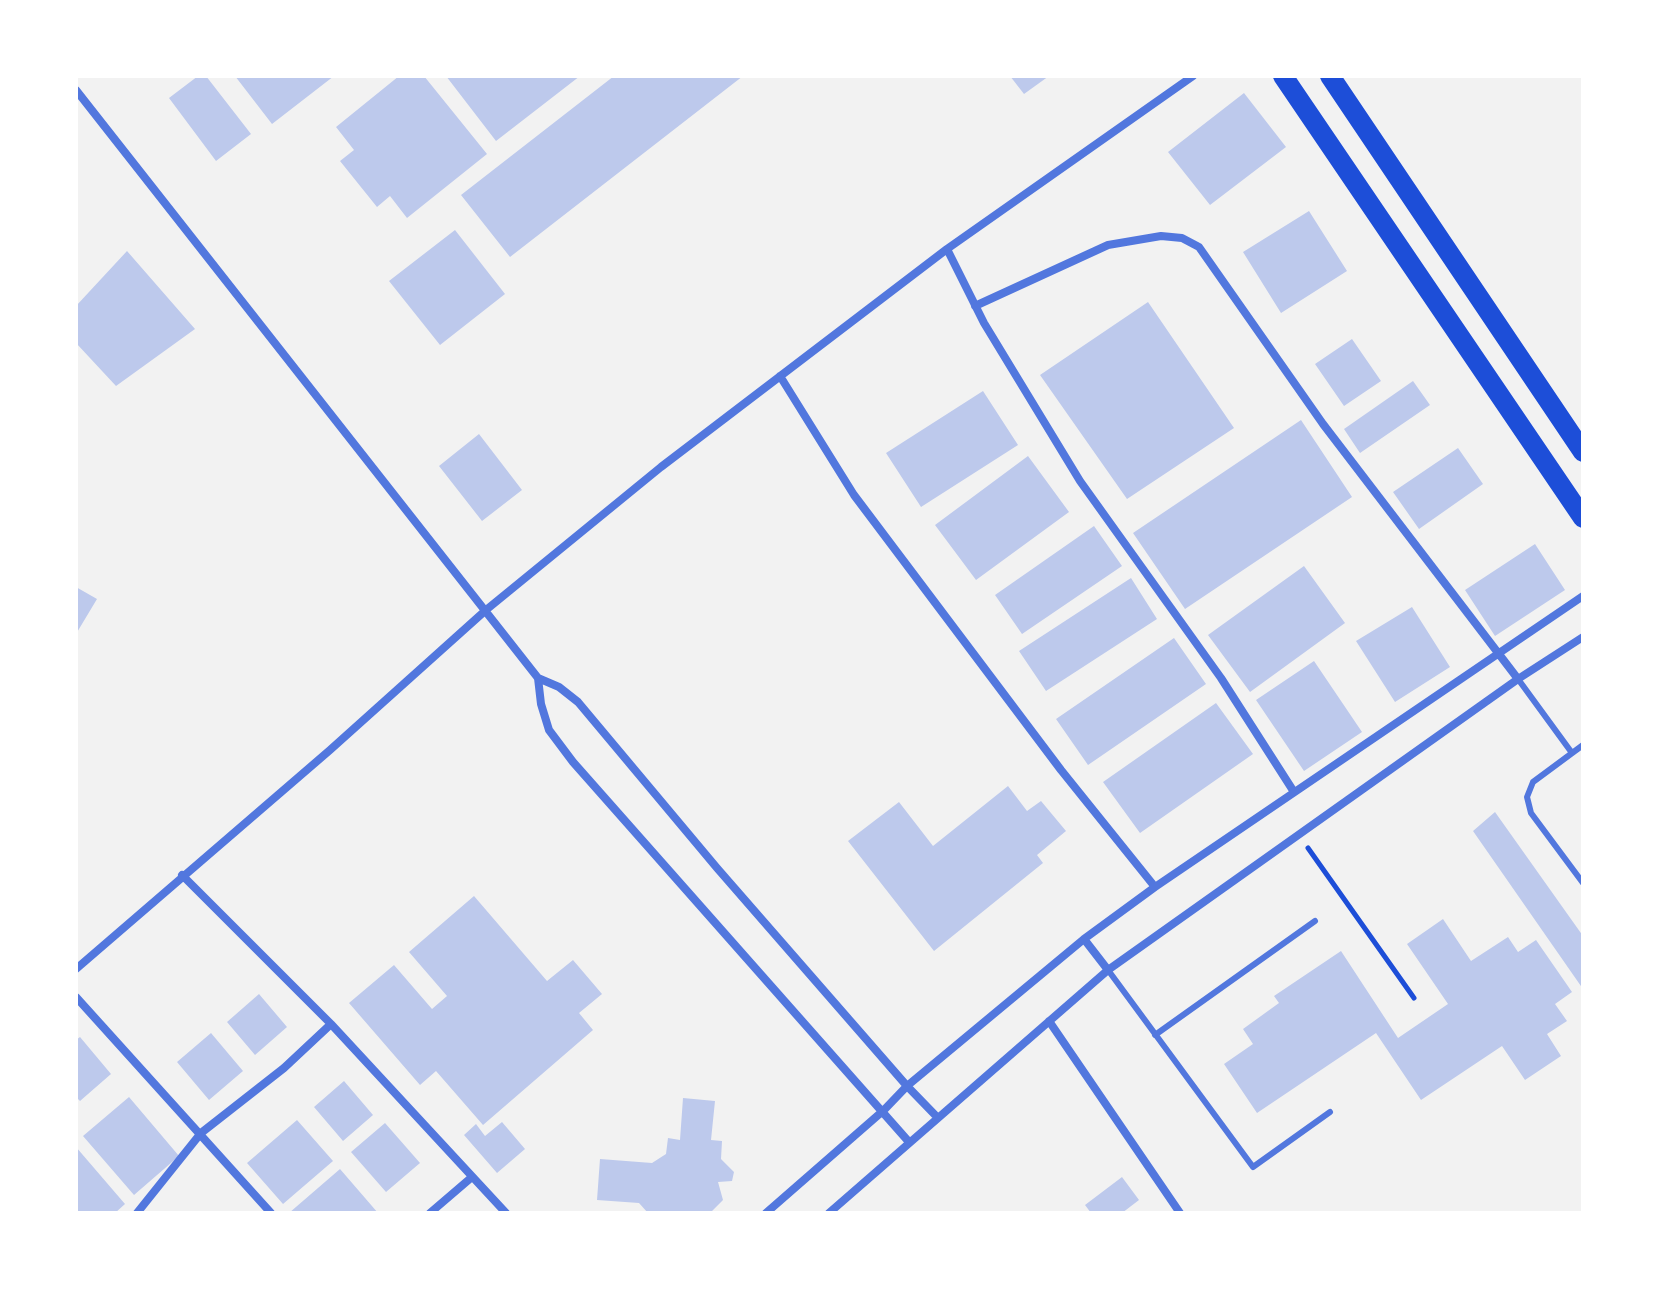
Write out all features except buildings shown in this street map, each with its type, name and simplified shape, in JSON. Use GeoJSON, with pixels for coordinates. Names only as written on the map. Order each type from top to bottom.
{"type":"FeatureCollection","features":[{"type":"Feature","properties":{"kind":"main road"},"geometry":{"type":"LineString","coordinates":[[1283,76],[1583,518]]}},
{"type":"Feature","properties":{"kind":"main road"},"geometry":{"type":"LineString","coordinates":[[1330,76],[1583,452]]}},
{"type":"Feature","properties":{"kind":"street"},"geometry":{"type":"LineString","coordinates":[[76,969],[330,750],[486,610],[661,467],[947,249],[1193,76]]}},
{"type":"Feature","properties":{"kind":"street"},"geometry":{"type":"LineString","coordinates":[[76,90],[538,678],[559,687],[578,702],[717,868],[938,1118]]}},
{"type":"Feature","properties":{"kind":"street"},"geometry":{"type":"LineString","coordinates":[[975,306],[1108,245],[1161,236],[1182,238],[1199,247],[1323,424],[1518,679]]}},
{"type":"Feature","properties":{"kind":"street"},"geometry":{"type":"LineString","coordinates":[[947,249],[975,306],[1080,481],[1221,678],[1294,792]]}},
{"type":"Feature","properties":{"kind":"street"},"geometry":{"type":"LineString","coordinates":[[780,376],[854,495],[1061,770],[1155,887]]}},
{"type":"Feature","properties":{"kind":"street"},"geometry":{"type":"LineString","coordinates":[[766,1213],[884,1110],[907,1086],[1084,939],[1155,887],[1583,596]]}},
{"type":"Feature","properties":{"kind":"street"},"geometry":{"type":"LineString","coordinates":[[829,1213],[1108,970],[1518,679],[1583,637]]}},
{"type":"Feature","properties":{"kind":"street"},"geometry":{"type":"LineString","coordinates":[[538,678],[541,704],[549,730],[573,762],[884,1110],[909,1142]]}},
{"type":"Feature","properties":{"kind":"street"},"geometry":{"type":"LineString","coordinates":[[182,875],[331,1024],[506,1213]]}},
{"type":"Feature","properties":{"kind":"street"},"geometry":{"type":"LineString","coordinates":[[1084,939],[1108,970]]}},
{"type":"Feature","properties":{"kind":"street"},"geometry":{"type":"LineString","coordinates":[[76,997],[271,1213]]}},
{"type":"Feature","properties":{"kind":"street"},"geometry":{"type":"LineString","coordinates":[[1049,1021],[1180,1213]]}},
{"type":"Feature","properties":{"kind":"street"},"geometry":{"type":"LineString","coordinates":[[137,1213],[201,1133],[284,1068],[331,1024]]}},
{"type":"Feature","properties":{"kind":"street"},"geometry":{"type":"LineString","coordinates":[[430,1213],[472,1177]]}},
{"type":"Feature","properties":{"kind":"lane"},"geometry":{"type":"LineString","coordinates":[[1518,679],[1572,753]]}},
{"type":"Feature","properties":{"kind":"lane"},"geometry":{"type":"LineString","coordinates":[[1583,745],[1533,782],[1527,797],[1531,813],[1583,883]]}},
{"type":"Feature","properties":{"kind":"lane"},"geometry":{"type":"LineString","coordinates":[[1155,1035],[1315,921]]}},
{"type":"Feature","properties":{"kind":"lane"},"geometry":{"type":"LineString","coordinates":[[1108,970],[1253,1167],[1330,1112]]}},
{"type":"Feature","properties":{"kind":"path"},"geometry":{"type":"LineString","coordinates":[[1298,835],[1414,998]]}}]}
